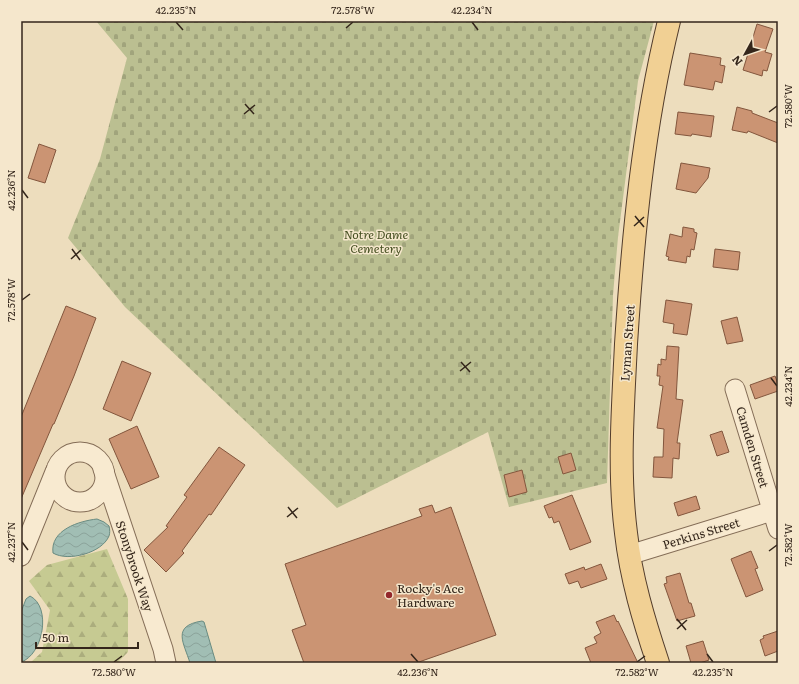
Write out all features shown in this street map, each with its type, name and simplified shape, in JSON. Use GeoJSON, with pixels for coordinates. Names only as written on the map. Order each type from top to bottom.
{"type":"FeatureCollection","features":[{"type":"Feature","properties":{"kind":"main road","name":"Lyman Street"},"geometry":{"type":"LineString","coordinates":[[658,663],[636,588],[629,555],[622,499],[622,436],[632,257],[654,89],[669,21]]}},
{"type":"Feature","properties":{"kind":"street","name":"Camden Street"},"geometry":{"type":"LineString","coordinates":[[735,389],[778,529]]}},
{"type":"Feature","properties":{"kind":"street","name":"Stonybrook Way"},"geometry":{"type":"LineString","coordinates":[[21,556],[60,462],[67,456],[81,452],[95,458],[103,469],[163,649],[166,663]]}},
{"type":"Feature","properties":{"kind":"street"},"geometry":{"type":"LineString","coordinates":[[58,467],[55,481],[58,490],[69,500],[79,502],[93,499],[100,492],[105,479],[103,469]]}},
{"type":"Feature","properties":{"kind":"street","name":"Perkins Street"},"geometry":{"type":"LineString","coordinates":[[629,555],[772,511]]}},
{"type":"Feature","properties":{"kind":"green space","name":"Notre Dame Cemetery"},"geometry":{"type":"Polygon","coordinates":[[[96,21],[654,21],[638,81],[618,237],[613,295],[607,483],[509,507],[488,432],[337,508],[125,307],[68,238],[100,159],[127,58],[96,21]]]}},
{"type":"Feature","properties":{"kind":"green space"},"geometry":{"type":"Polygon","coordinates":[[[107,549],[128,599],[128,652],[117,663],[30,663],[42,652],[50,610],[29,581],[47,565],[107,549]]]}},
{"type":"Feature","properties":{"kind":"water"},"geometry":{"type":"Polygon","coordinates":[[[97,519],[109,526],[110,530],[109,536],[99,547],[84,554],[75,556],[59,556],[53,553],[53,545],[56,538],[67,528],[82,522],[97,519]]]}},
{"type":"Feature","properties":{"kind":"water"},"geometry":{"type":"Polygon","coordinates":[[[30,596],[37,602],[41,610],[43,620],[42,630],[35,650],[29,658],[21,662],[21,612],[26,599],[30,596]]]}},
{"type":"Feature","properties":{"kind":"water"},"geometry":{"type":"Polygon","coordinates":[[[204,622],[216,663],[190,663],[185,649],[182,636],[183,631],[192,623],[204,622]]]}},
{"type":"Feature","properties":{"kind":"building"},"geometry":{"type":"Polygon","coordinates":[[[757,24],[773,29],[765,52],[772,54],[767,71],[763,70],[762,76],[743,70],[757,24]]]}},
{"type":"Feature","properties":{"kind":"building"},"geometry":{"type":"Polygon","coordinates":[[[690,53],[721,58],[720,65],[725,66],[722,83],[715,81],[713,90],[684,85],[690,53]]]}},
{"type":"Feature","properties":{"kind":"building"},"geometry":{"type":"Polygon","coordinates":[[[737,107],[752,111],[752,113],[778,123],[778,143],[748,131],[747,133],[732,130],[737,107]]]}},
{"type":"Feature","properties":{"kind":"building"},"geometry":{"type":"Polygon","coordinates":[[[678,112],[714,116],[711,137],[692,134],[691,136],[675,134],[678,112]]]}},
{"type":"Feature","properties":{"kind":"building"},"geometry":{"type":"Polygon","coordinates":[[[39,144],[56,150],[45,183],[28,178],[39,144]]]}},
{"type":"Feature","properties":{"kind":"building"},"geometry":{"type":"Polygon","coordinates":[[[681,163],[710,168],[708,178],[696,193],[676,189],[681,163]]]}},
{"type":"Feature","properties":{"kind":"building"},"geometry":{"type":"Polygon","coordinates":[[[683,227],[694,229],[694,232],[697,233],[694,250],[691,249],[690,257],[687,256],[686,263],[668,260],[669,257],[666,256],[670,234],[682,237],[683,227]]]}},
{"type":"Feature","properties":{"kind":"building"},"geometry":{"type":"Polygon","coordinates":[[[715,249],[740,252],[738,270],[713,267],[715,249]]]}},
{"type":"Feature","properties":{"kind":"building"},"geometry":{"type":"Polygon","coordinates":[[[666,300],[692,304],[687,335],[673,333],[674,324],[663,322],[666,300]]]}},
{"type":"Feature","properties":{"kind":"building"},"geometry":{"type":"Polygon","coordinates":[[[66,306],[96,318],[74,376],[21,499],[21,417],[66,306]]]}},
{"type":"Feature","properties":{"kind":"building"},"geometry":{"type":"Polygon","coordinates":[[[737,317],[743,341],[727,344],[721,321],[737,317]]]}},
{"type":"Feature","properties":{"kind":"building"},"geometry":{"type":"Polygon","coordinates":[[[667,346],[679,347],[676,399],[683,400],[677,443],[680,443],[679,459],[673,458],[672,478],[653,477],[654,457],[663,457],[664,429],[657,428],[663,386],[659,385],[660,376],[657,376],[658,364],[661,365],[661,359],[666,360],[667,346]]]}},
{"type":"Feature","properties":{"kind":"building"},"geometry":{"type":"Polygon","coordinates":[[[122,361],[151,373],[131,421],[103,409],[122,361]]]}},
{"type":"Feature","properties":{"kind":"building"},"geometry":{"type":"Polygon","coordinates":[[[775,376],[778,384],[778,391],[755,399],[750,385],[775,376]]]}},
{"type":"Feature","properties":{"kind":"building"},"geometry":{"type":"Polygon","coordinates":[[[137,426],[159,477],[131,489],[109,439],[137,426]]]}},
{"type":"Feature","properties":{"kind":"building"},"geometry":{"type":"Polygon","coordinates":[[[722,431],[729,452],[717,456],[710,435],[722,431]]]}},
{"type":"Feature","properties":{"kind":"building"},"geometry":{"type":"Polygon","coordinates":[[[219,447],[245,465],[211,515],[209,514],[182,551],[184,553],[166,572],[144,550],[168,527],[166,526],[187,497],[184,495],[219,447]]]}},
{"type":"Feature","properties":{"kind":"building"},"geometry":{"type":"Polygon","coordinates":[[[571,453],[576,470],[563,474],[558,457],[571,453]]]}},
{"type":"Feature","properties":{"kind":"building"},"geometry":{"type":"Polygon","coordinates":[[[522,470],[527,492],[509,497],[504,475],[522,470]]]}},
{"type":"Feature","properties":{"kind":"building"},"geometry":{"type":"Polygon","coordinates":[[[572,495],[591,542],[570,550],[559,521],[554,523],[552,517],[549,518],[544,506],[572,495]]]}},
{"type":"Feature","properties":{"kind":"building"},"geometry":{"type":"Polygon","coordinates":[[[696,496],[700,509],[678,516],[674,503],[696,496]]]}},
{"type":"Feature","properties":{"kind":"building","name":"Rocky's Ace Hardware"},"geometry":{"type":"Polygon","coordinates":[[[432,505],[435,513],[451,507],[496,635],[416,663],[304,663],[292,630],[306,625],[285,564],[422,516],[419,509],[432,505]]]}},
{"type":"Feature","properties":{"kind":"building"},"geometry":{"type":"Polygon","coordinates":[[[751,551],[758,568],[755,569],[763,590],[746,597],[731,559],[751,551]]]}},
{"type":"Feature","properties":{"kind":"building"},"geometry":{"type":"Polygon","coordinates":[[[601,564],[607,579],[581,588],[578,581],[569,584],[565,574],[584,567],[585,570],[601,564]]]}},
{"type":"Feature","properties":{"kind":"building"},"geometry":{"type":"Polygon","coordinates":[[[680,573],[689,603],[691,603],[695,616],[677,621],[664,584],[667,583],[666,577],[680,573]]]}},
{"type":"Feature","properties":{"kind":"building"},"geometry":{"type":"Polygon","coordinates":[[[614,615],[638,663],[591,663],[585,648],[597,643],[594,637],[601,633],[596,622],[614,615]]]}},
{"type":"Feature","properties":{"kind":"building"},"geometry":{"type":"Polygon","coordinates":[[[778,631],[778,651],[765,656],[760,640],[764,638],[763,636],[778,631]]]}},
{"type":"Feature","properties":{"kind":"building"},"geometry":{"type":"Polygon","coordinates":[[[703,641],[709,660],[700,663],[691,663],[686,646],[703,641]]]}},
{"type":"Feature","properties":{"kind":"place","name":"Rocky's Ace Hardware"},"geometry":{"type":"Point","coordinates":[389,595]}}]}
